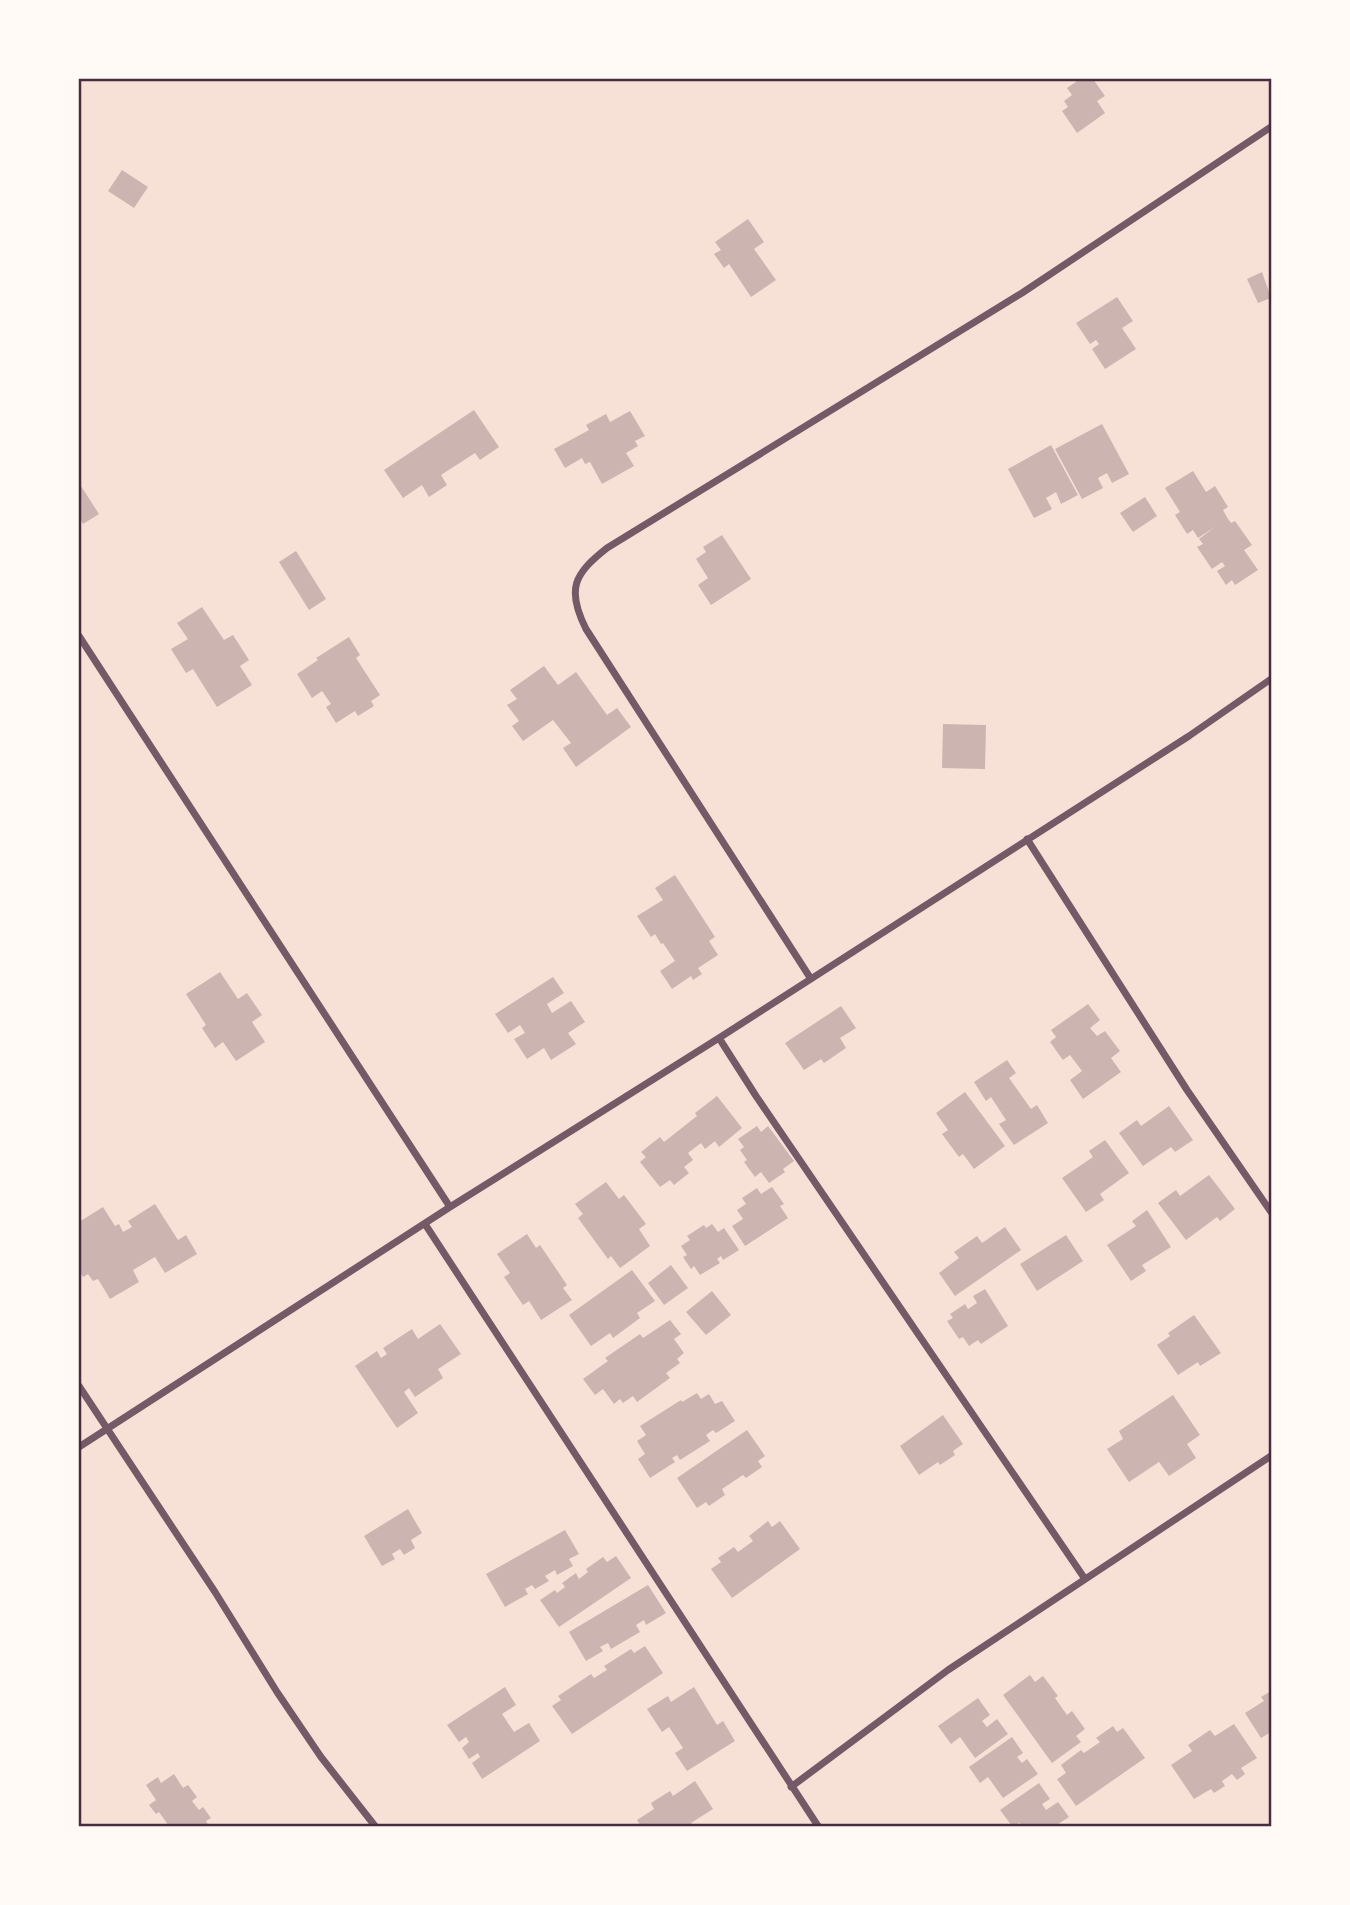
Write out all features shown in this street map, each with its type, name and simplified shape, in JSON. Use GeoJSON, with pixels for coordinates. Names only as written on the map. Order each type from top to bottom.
{"type":"FeatureCollection","features":[{"type":"Feature","properties":{"kind":"street"},"geometry":{"type":"LineString","coordinates":[[811,979],[586,629],[577,612],[577,580],[586,564],[607,548],[1022,293],[1271,127]]}},
{"type":"Feature","properties":{"kind":"street"},"geometry":{"type":"LineString","coordinates":[[79,636],[450,1207]]}},
{"type":"Feature","properties":{"kind":"street"},"geometry":{"type":"LineString","coordinates":[[79,1447],[1189,736],[1271,679]]}},
{"type":"Feature","properties":{"kind":"street"},"geometry":{"type":"LineString","coordinates":[[1027,839],[1186,1090],[1271,1212]]}},
{"type":"Feature","properties":{"kind":"street"},"geometry":{"type":"LineString","coordinates":[[719,1038],[1085,1579]]}},
{"type":"Feature","properties":{"kind":"street"},"geometry":{"type":"LineString","coordinates":[[425,1224],[818,1826]]}},
{"type":"Feature","properties":{"kind":"street"},"geometry":{"type":"LineString","coordinates":[[79,1386],[215,1592],[277,1692],[321,1757],[374,1826]]}},
{"type":"Feature","properties":{"kind":"street"},"geometry":{"type":"LineString","coordinates":[[791,1787],[948,1670],[1271,1456]]}},
{"type":"Feature","properties":{"kind":"building"},"geometry":{"type":"Polygon","coordinates":[[[1080,79],[1093,79],[1105,96],[1097,101],[1105,113],[1077,133],[1062,111],[1068,107],[1064,101],[1072,95],[1067,88],[1080,79]]]}},
{"type":"Feature","properties":{"kind":"building"},"geometry":{"type":"Polygon","coordinates":[[[122,170],[148,187],[134,208],[108,191],[122,170]]]}},
{"type":"Feature","properties":{"kind":"building"},"geometry":{"type":"Polygon","coordinates":[[[748,219],[764,242],[754,249],[776,280],[751,297],[729,264],[724,268],[714,254],[721,250],[715,242],[748,219]]]}},
{"type":"Feature","properties":{"kind":"building"},"geometry":{"type":"Polygon","coordinates":[[[1262,272],[1271,298],[1258,303],[1247,279],[1262,272]]]}},
{"type":"Feature","properties":{"kind":"building"},"geometry":{"type":"Polygon","coordinates":[[[1117,297],[1133,321],[1122,328],[1136,349],[1105,369],[1092,349],[1099,344],[1096,340],[1090,344],[1076,323],[1117,297]]]}},
{"type":"Feature","properties":{"kind":"building"},"geometry":{"type":"Polygon","coordinates":[[[474,410],[499,447],[480,460],[475,453],[441,475],[447,485],[429,497],[422,485],[403,498],[384,470],[474,410]]]}},
{"type":"Feature","properties":{"kind":"building"},"geometry":{"type":"Polygon","coordinates":[[[630,411],[645,436],[635,441],[638,446],[626,453],[634,466],[602,484],[590,462],[585,464],[582,458],[565,468],[554,449],[589,430],[586,425],[606,414],[610,422],[630,411]]]}},
{"type":"Feature","properties":{"kind":"building"},"geometry":{"type":"Polygon","coordinates":[[[1102,424],[1129,474],[1112,483],[1107,473],[1098,478],[1103,488],[1082,499],[1055,449],[1102,424]]]}},
{"type":"Feature","properties":{"kind":"building"},"geometry":{"type":"Polygon","coordinates":[[[1051,445],[1078,495],[1061,504],[1056,492],[1046,498],[1052,509],[1034,518],[1008,469],[1051,445]]]}},
{"type":"Feature","properties":{"kind":"building"},"geometry":{"type":"Polygon","coordinates":[[[1193,471],[1206,492],[1215,486],[1228,507],[1223,510],[1228,519],[1231,523],[1235,521],[1252,545],[1244,550],[1258,570],[1235,585],[1232,580],[1226,585],[1217,571],[1225,566],[1222,562],[1212,569],[1197,547],[1203,544],[1199,539],[1215,527],[1198,538],[1193,530],[1187,534],[1175,515],[1180,512],[1165,488],[1193,471]]]}},
{"type":"Feature","properties":{"kind":"building"},"geometry":{"type":"Polygon","coordinates":[[[79,483],[99,514],[83,524],[79,517],[79,483]]]}},
{"type":"Feature","properties":{"kind":"building"},"geometry":{"type":"Polygon","coordinates":[[[1145,497],[1157,516],[1133,532],[1120,513],[1145,497]]]}},
{"type":"Feature","properties":{"kind":"building"},"geometry":{"type":"Polygon","coordinates":[[[722,535],[751,579],[711,605],[698,585],[708,578],[696,559],[706,552],[703,547],[722,535]]]}},
{"type":"Feature","properties":{"kind":"building"},"geometry":{"type":"Polygon","coordinates":[[[296,551],[326,599],[309,610],[279,562],[296,551]]]}},
{"type":"Feature","properties":{"kind":"building"},"geometry":{"type":"Polygon","coordinates":[[[202,607],[224,640],[233,635],[249,660],[240,666],[252,685],[217,707],[193,669],[186,673],[171,649],[188,639],[177,623],[202,607]]]}},
{"type":"Feature","properties":{"kind":"building"},"geometry":{"type":"Polygon","coordinates":[[[349,637],[360,655],[356,658],[380,695],[371,701],[374,706],[358,716],[355,711],[336,723],[326,707],[331,704],[322,691],[312,698],[297,674],[349,637]]]}},
{"type":"Feature","properties":{"kind":"building"},"geometry":{"type":"Polygon","coordinates":[[[544,666],[558,685],[576,672],[607,715],[617,708],[631,727],[576,767],[563,748],[571,743],[553,720],[523,741],[512,726],[519,721],[507,705],[517,699],[510,690],[544,666]]]}},
{"type":"Feature","properties":{"kind":"building"},"geometry":{"type":"Polygon","coordinates":[[[943,724],[986,725],[985,769],[942,768],[943,724]]]}},
{"type":"Feature","properties":{"kind":"building"},"geometry":{"type":"Polygon","coordinates":[[[675,875],[715,937],[709,941],[718,955],[698,968],[702,974],[693,980],[691,976],[672,989],[660,971],[675,961],[655,934],[651,937],[637,916],[663,900],[655,888],[675,875]]]}},
{"type":"Feature","properties":{"kind":"building"},"geometry":{"type":"Polygon","coordinates":[[[220,972],[238,999],[247,993],[262,1015],[252,1022],[265,1042],[236,1061],[223,1042],[215,1048],[202,1028],[206,1025],[186,994],[220,972]]]}},
{"type":"Feature","properties":{"kind":"building"},"geometry":{"type":"Polygon","coordinates":[[[553,977],[564,993],[547,1004],[552,1013],[571,1001],[585,1022],[568,1033],[576,1044],[551,1060],[544,1048],[527,1059],[514,1039],[525,1033],[520,1025],[508,1033],[495,1014],[553,977]]]}},
{"type":"Feature","properties":{"kind":"building"},"geometry":{"type":"Polygon","coordinates":[[[1088,1004],[1100,1020],[1090,1028],[1097,1036],[1105,1031],[1120,1051],[1111,1058],[1121,1072],[1083,1099],[1070,1080],[1082,1071],[1070,1055],[1063,1060],[1050,1042],[1056,1037],[1051,1030],[1088,1004]]]}},
{"type":"Feature","properties":{"kind":"building"},"geometry":{"type":"Polygon","coordinates":[[[841,1006],[856,1028],[840,1038],[846,1048],[824,1063],[821,1059],[804,1070],[785,1043],[841,1006]]]}},
{"type":"Feature","properties":{"kind":"building"},"geometry":{"type":"Polygon","coordinates":[[[1007,1060],[1016,1073],[1009,1078],[1031,1109],[1037,1105],[1048,1123],[1014,1145],[999,1124],[1006,1120],[991,1097],[986,1101],[974,1082],[1007,1060]]]}},
{"type":"Feature","properties":{"kind":"building"},"geometry":{"type":"Polygon","coordinates":[[[965,1092],[1005,1146],[974,1169],[963,1154],[959,1157],[942,1134],[948,1130],[936,1113],[965,1092]]]}},
{"type":"Feature","properties":{"kind":"building"},"geometry":{"type":"Polygon","coordinates":[[[717,1096],[742,1128],[719,1147],[715,1141],[705,1149],[701,1143],[688,1153],[693,1160],[684,1167],[689,1173],[674,1185],[670,1180],[660,1187],[640,1162],[646,1157],[641,1152],[660,1137],[664,1142],[717,1096]]]}},
{"type":"Feature","properties":{"kind":"building"},"geometry":{"type":"Polygon","coordinates":[[[1169,1106],[1193,1140],[1175,1152],[1171,1147],[1143,1166],[1119,1133],[1137,1120],[1141,1126],[1169,1106]]]}},
{"type":"Feature","properties":{"kind":"building"},"geometry":{"type":"Polygon","coordinates":[[[757,1126],[761,1132],[768,1126],[794,1161],[783,1169],[785,1172],[769,1183],[761,1172],[755,1177],[744,1162],[747,1160],[740,1150],[744,1147],[738,1139],[757,1126]]]}},
{"type":"Feature","properties":{"kind":"building"},"geometry":{"type":"Polygon","coordinates":[[[1105,1140],[1129,1173],[1100,1194],[1104,1200],[1086,1212],[1062,1178],[1093,1157],[1089,1151],[1105,1140]]]}},
{"type":"Feature","properties":{"kind":"building"},"geometry":{"type":"Polygon","coordinates":[[[1209,1175],[1235,1209],[1220,1221],[1217,1217],[1186,1240],[1158,1203],[1176,1190],[1180,1196],[1209,1175]]]}},
{"type":"Feature","properties":{"kind":"building"},"geometry":{"type":"Polygon","coordinates":[[[606,1182],[619,1199],[624,1195],[646,1224],[639,1229],[650,1246],[620,1268],[611,1256],[608,1259],[578,1218],[583,1214],[575,1204],[606,1182]]]}},
{"type":"Feature","properties":{"kind":"building"},"geometry":{"type":"Polygon","coordinates":[[[772,1187],[784,1204],[780,1206],[788,1218],[745,1246],[732,1226],[743,1219],[737,1210],[746,1204],[742,1198],[757,1188],[761,1194],[772,1187]]]}},
{"type":"Feature","properties":{"kind":"building"},"geometry":{"type":"Polygon","coordinates":[[[155,1204],[178,1240],[186,1235],[197,1254],[165,1273],[155,1257],[133,1270],[139,1282],[110,1299],[98,1279],[93,1281],[88,1274],[83,1277],[79,1270],[79,1222],[103,1207],[115,1226],[119,1224],[123,1232],[132,1227],[128,1221],[155,1204]]]}},
{"type":"Feature","properties":{"kind":"building"},"geometry":{"type":"Polygon","coordinates":[[[1147,1210],[1171,1247],[1142,1265],[1146,1271],[1131,1281],[1107,1245],[1136,1226],[1132,1221],[1147,1210]]]}},
{"type":"Feature","properties":{"kind":"building"},"geometry":{"type":"Polygon","coordinates":[[[712,1224],[718,1232],[724,1228],[739,1250],[723,1260],[721,1256],[717,1259],[720,1263],[700,1275],[694,1266],[691,1269],[683,1257],[687,1255],[681,1246],[690,1240],[687,1236],[704,1225],[706,1228],[712,1224]]]}},
{"type":"Feature","properties":{"kind":"building"},"geometry":{"type":"Polygon","coordinates":[[[1005,1227],[1021,1250],[955,1296],[939,1273],[959,1258],[954,1252],[977,1236],[982,1243],[1005,1227]]]}},
{"type":"Feature","properties":{"kind":"building"},"geometry":{"type":"Polygon","coordinates":[[[527,1234],[536,1248],[540,1245],[567,1285],[563,1288],[572,1300],[541,1320],[529,1301],[523,1305],[504,1277],[510,1273],[497,1254],[527,1234]]]}},
{"type":"Feature","properties":{"kind":"building"},"geometry":{"type":"Polygon","coordinates":[[[1066,1235],[1083,1261],[1037,1291],[1020,1264],[1066,1235]]]}},
{"type":"Feature","properties":{"kind":"building"},"geometry":{"type":"Polygon","coordinates":[[[671,1265],[688,1288],[664,1305],[648,1283],[671,1265]]]}},
{"type":"Feature","properties":{"kind":"building"},"geometry":{"type":"Polygon","coordinates":[[[632,1270],[655,1301],[637,1313],[640,1318],[613,1338],[610,1333],[591,1346],[569,1315],[632,1270]]]}},
{"type":"Feature","properties":{"kind":"building"},"geometry":{"type":"Polygon","coordinates":[[[985,1289],[1008,1326],[981,1344],[978,1340],[969,1346],[963,1337],[959,1339],[947,1321],[953,1318],[950,1314],[965,1304],[968,1309],[977,1303],[973,1296],[985,1289]]]}},
{"type":"Feature","properties":{"kind":"building"},"geometry":{"type":"Polygon","coordinates":[[[712,1291],[731,1315],[706,1335],[686,1312],[712,1291]]]}},
{"type":"Feature","properties":{"kind":"building"},"geometry":{"type":"Polygon","coordinates":[[[1194,1315],[1221,1353],[1200,1366],[1198,1362],[1178,1375],[1157,1345],[1170,1336],[1168,1333],[1194,1315]]]}},
{"type":"Feature","properties":{"kind":"building"},"geometry":{"type":"Polygon","coordinates":[[[670,1320],[681,1334],[674,1339],[684,1353],[677,1359],[680,1363],[666,1373],[670,1378],[637,1402],[633,1396],[623,1403],[620,1399],[614,1404],[603,1389],[595,1395],[583,1379],[608,1361],[605,1358],[640,1334],[643,1338],[670,1320]]]}},
{"type":"Feature","properties":{"kind":"building"},"geometry":{"type":"Polygon","coordinates":[[[440,1324],[461,1354],[438,1369],[443,1378],[415,1397],[409,1388],[404,1392],[418,1413],[397,1428],[355,1366],[377,1351],[381,1358],[387,1354],[383,1348],[412,1329],[418,1339],[440,1324]]]}},
{"type":"Feature","properties":{"kind":"building"},"geometry":{"type":"Polygon","coordinates":[[[697,1393],[701,1399],[709,1394],[715,1404],[722,1401],[735,1421],[716,1433],[713,1430],[706,1435],[710,1441],[680,1460],[677,1455],[672,1458],[675,1462],[650,1478],[638,1459],[645,1454],[637,1441],[646,1435],[640,1426],[697,1393]]]}},
{"type":"Feature","properties":{"kind":"building"},"geometry":{"type":"Polygon","coordinates":[[[1173,1395],[1200,1435],[1187,1444],[1196,1458],[1169,1476],[1159,1462],[1129,1482],[1107,1449],[1123,1439],[1119,1431],[1173,1395]]]}},
{"type":"Feature","properties":{"kind":"building"},"geometry":{"type":"Polygon","coordinates":[[[943,1415],[963,1444],[953,1451],[955,1455],[940,1465],[938,1462],[919,1475],[900,1446],[943,1415]]]}},
{"type":"Feature","properties":{"kind":"building"},"geometry":{"type":"Polygon","coordinates":[[[747,1430],[765,1456],[758,1461],[762,1467],[746,1478],[743,1475],[722,1489],[725,1495],[709,1506],[706,1502],[697,1508],[677,1478],[747,1430]]]}},
{"type":"Feature","properties":{"kind":"building"},"geometry":{"type":"Polygon","coordinates":[[[408,1509],[422,1533],[411,1540],[415,1548],[404,1555],[400,1549],[392,1554],[395,1559],[382,1566],[364,1536],[408,1509]]]}},
{"type":"Feature","properties":{"kind":"building"},"geometry":{"type":"Polygon","coordinates":[[[768,1521],[772,1527],[780,1521],[800,1549],[732,1598],[711,1569],[721,1562],[718,1558],[734,1547],[738,1552],[753,1541],[749,1536],[768,1521]]]}},
{"type":"Feature","properties":{"kind":"building"},"geometry":{"type":"Polygon","coordinates":[[[565,1530],[579,1554],[569,1559],[573,1566],[557,1575],[555,1570],[545,1576],[549,1581],[535,1589],[532,1585],[525,1589],[528,1594],[505,1607],[486,1574],[565,1530]]]}},
{"type":"Feature","properties":{"kind":"building"},"geometry":{"type":"Polygon","coordinates":[[[616,1556],[631,1578],[559,1627],[540,1600],[565,1587],[562,1583],[576,1573],[579,1579],[588,1572],[586,1569],[603,1557],[607,1562],[616,1556]]]}},
{"type":"Feature","properties":{"kind":"building"},"geometry":{"type":"Polygon","coordinates":[[[648,1585],[666,1613],[646,1625],[644,1620],[636,1625],[640,1632],[611,1649],[608,1643],[600,1647],[603,1651],[586,1661],[569,1632],[648,1585]]]}},
{"type":"Feature","properties":{"kind":"building"},"geometry":{"type":"Polygon","coordinates":[[[645,1646],[663,1673],[572,1734],[552,1706],[561,1700],[558,1696],[591,1674],[594,1678],[607,1670],[604,1666],[631,1649],[634,1653],[645,1646]]]}},
{"type":"Feature","properties":{"kind":"building"},"geometry":{"type":"Polygon","coordinates":[[[1030,1675],[1035,1682],[1043,1676],[1058,1696],[1055,1698],[1067,1715],[1072,1711],[1085,1729],[1076,1736],[1081,1742],[1052,1763],[1003,1695],[1030,1675]]]}},
{"type":"Feature","properties":{"kind":"building"},"geometry":{"type":"Polygon","coordinates":[[[505,1687],[516,1705],[502,1714],[514,1732],[529,1723],[540,1741],[482,1779],[472,1763],[480,1757],[478,1753],[469,1759],[462,1748],[469,1742],[466,1737],[459,1742],[447,1725],[505,1687]]]}},
{"type":"Feature","properties":{"kind":"building"},"geometry":{"type":"Polygon","coordinates":[[[694,1687],[717,1725],[723,1721],[735,1741],[687,1771],[675,1753],[683,1748],[669,1727],[662,1732],[647,1709],[668,1696],[671,1702],[694,1687]]]}},
{"type":"Feature","properties":{"kind":"building"},"geometry":{"type":"Polygon","coordinates":[[[1271,1691],[1271,1732],[1261,1738],[1245,1713],[1264,1701],[1261,1697],[1271,1691]]]}},
{"type":"Feature","properties":{"kind":"building"},"geometry":{"type":"Polygon","coordinates":[[[978,1698],[990,1715],[982,1721],[987,1727],[997,1719],[1008,1734],[975,1758],[960,1737],[951,1744],[938,1726],[978,1698]]]}},
{"type":"Feature","properties":{"kind":"building"},"geometry":{"type":"Polygon","coordinates":[[[1234,1724],[1257,1758],[1241,1768],[1245,1774],[1237,1780],[1232,1774],[1222,1781],[1225,1786],[1214,1793],[1211,1789],[1194,1799],[1171,1765],[1192,1751],[1188,1745],[1210,1730],[1215,1736],[1234,1724]]]}},
{"type":"Feature","properties":{"kind":"building"},"geometry":{"type":"Polygon","coordinates":[[[1113,1726],[1117,1732],[1123,1728],[1145,1758],[1076,1806],[1057,1779],[1066,1773],[1061,1765],[1081,1750],[1084,1753],[1100,1742],[1096,1738],[1113,1726]]]}},
{"type":"Feature","properties":{"kind":"building"},"geometry":{"type":"Polygon","coordinates":[[[1012,1737],[1023,1753],[1017,1757],[1022,1763],[1027,1759],[1038,1774],[1003,1798],[988,1777],[980,1783],[969,1767],[1012,1737]]]}},
{"type":"Feature","properties":{"kind":"building"},"geometry":{"type":"Polygon","coordinates":[[[174,1774],[183,1788],[188,1785],[197,1797],[192,1801],[199,1810],[203,1807],[211,1818],[206,1821],[209,1826],[169,1826],[159,1812],[156,1814],[149,1805],[156,1800],[146,1785],[158,1777],[161,1783],[174,1774]]]}},
{"type":"Feature","properties":{"kind":"building"},"geometry":{"type":"Polygon","coordinates":[[[695,1781],[713,1809],[691,1823],[693,1826],[641,1826],[637,1820],[654,1809],[651,1803],[670,1791],[673,1796],[695,1781]]]}},
{"type":"Feature","properties":{"kind":"building"},"geometry":{"type":"Polygon","coordinates":[[[1039,1783],[1050,1799],[1042,1804],[1046,1810],[1058,1802],[1069,1817],[1055,1826],[1022,1826],[1020,1823],[1012,1826],[1000,1810],[1039,1783]]]}}]}
